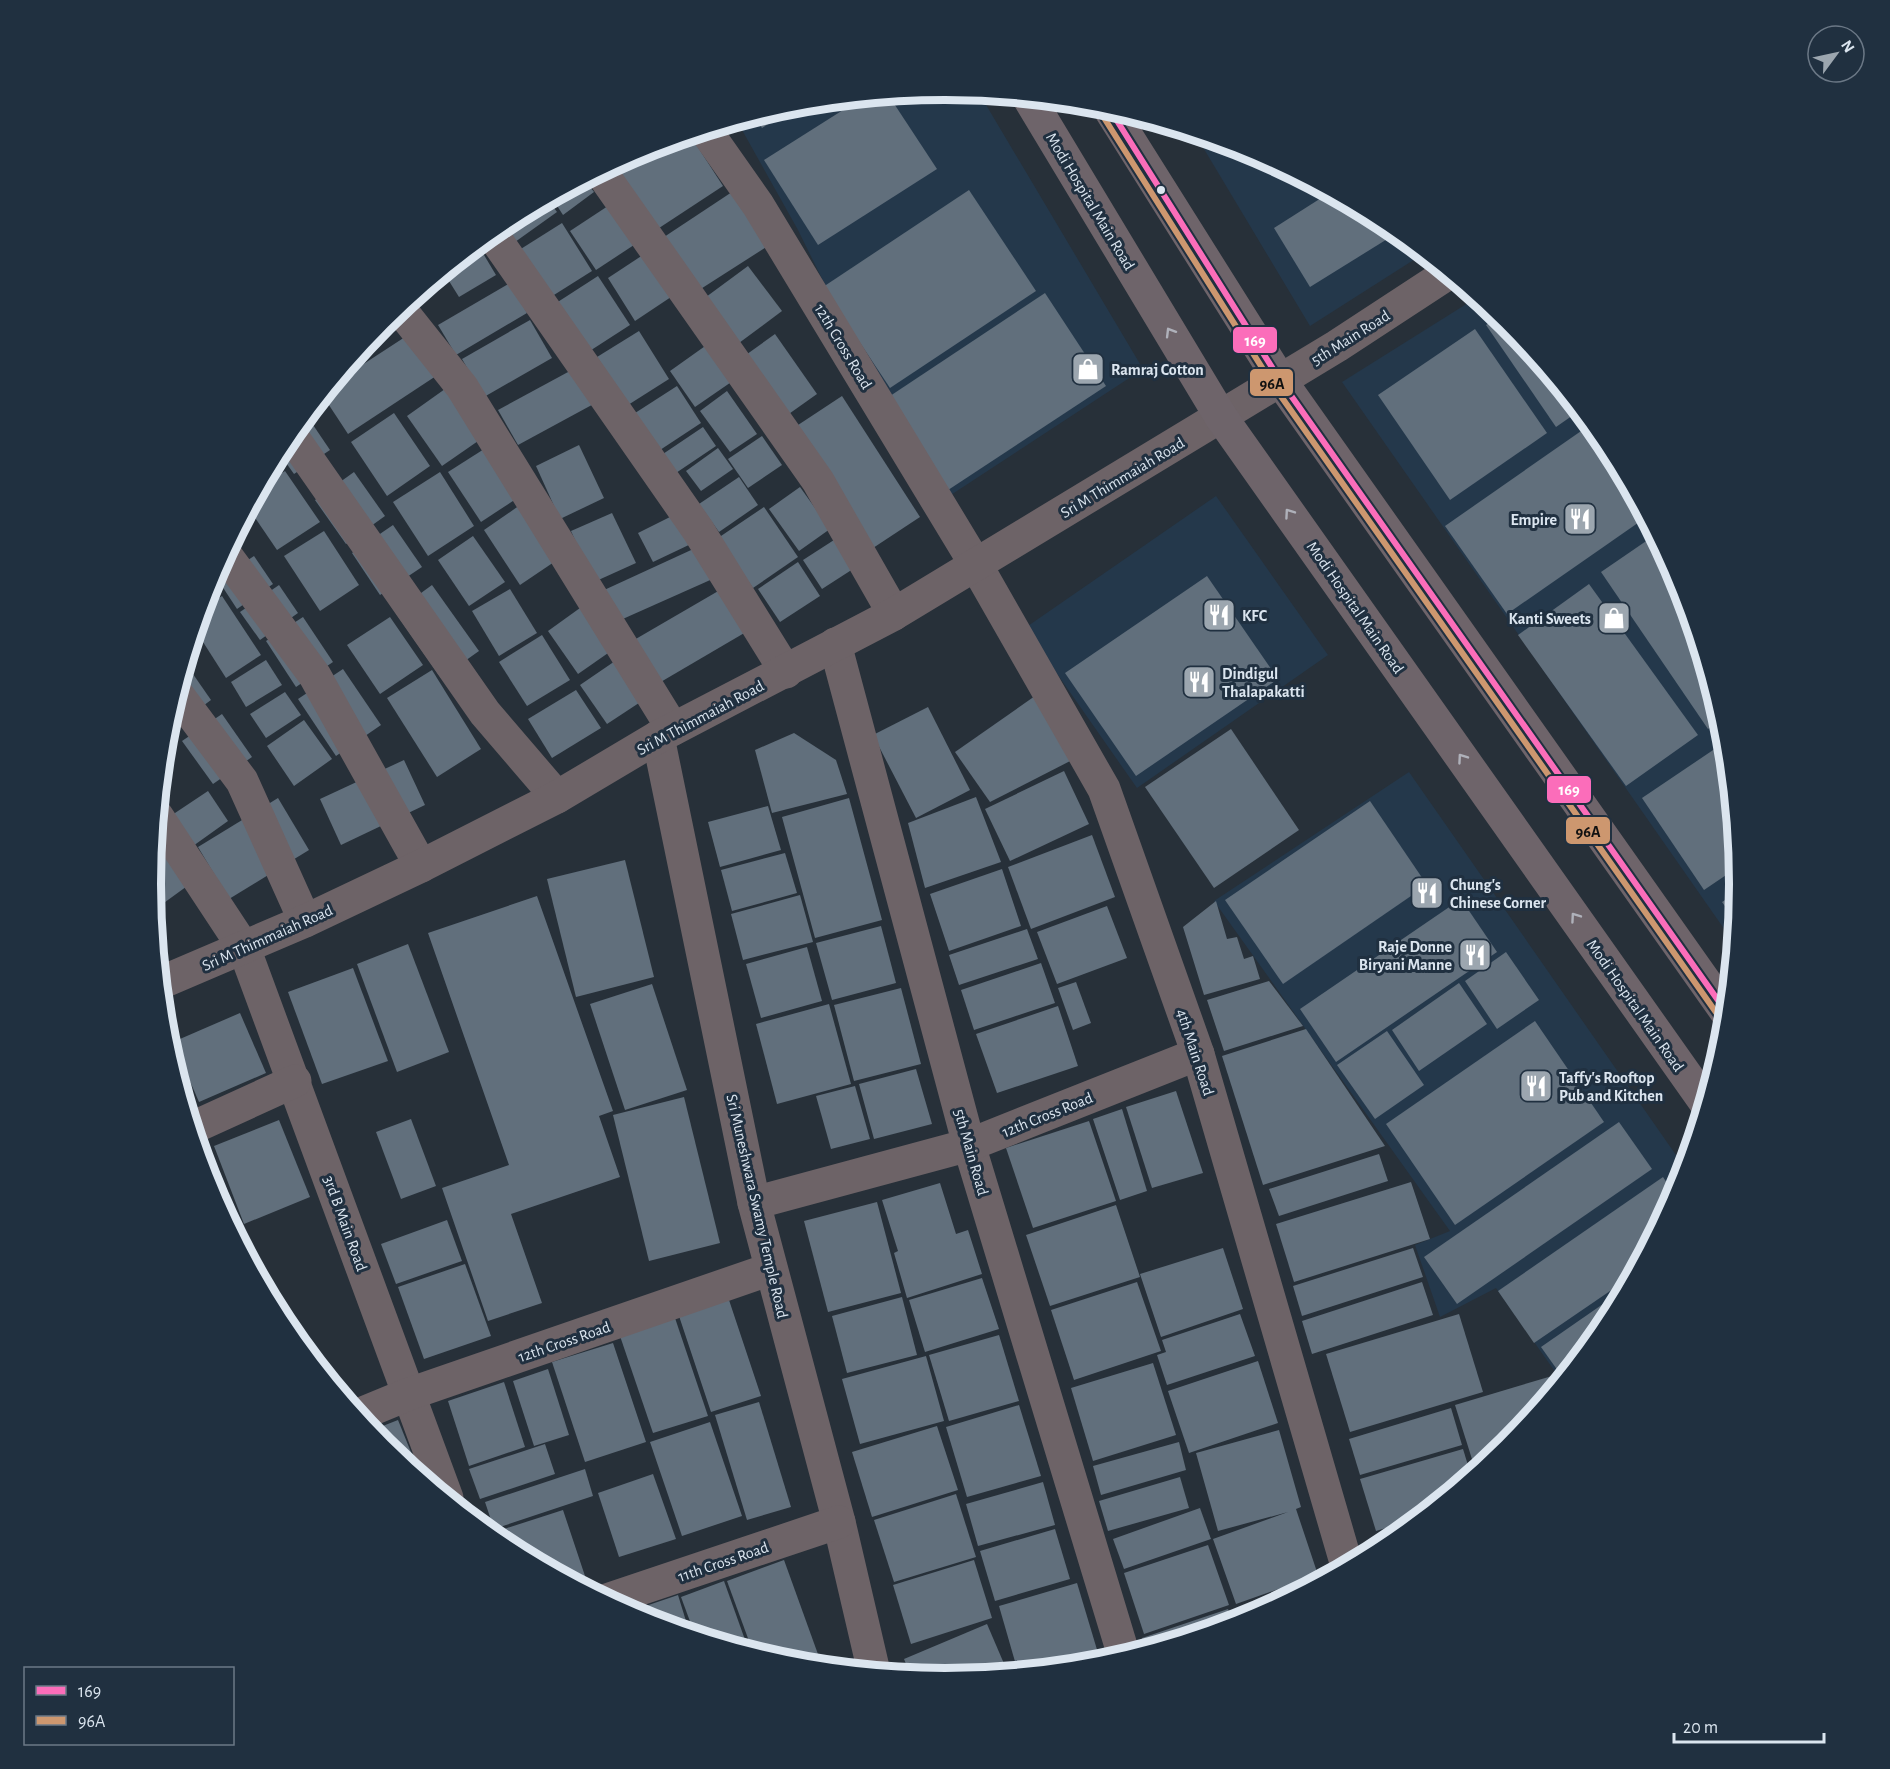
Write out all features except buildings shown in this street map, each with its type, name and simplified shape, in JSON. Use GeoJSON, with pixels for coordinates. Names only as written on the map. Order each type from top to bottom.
{"type":"FeatureCollection","features":[{"type":"Feature","properties":{"kind":"main road","name":"Modi Hospital Main Road"},"geometry":{"type":"LineString","coordinates":[[1034,106],[1221,417],[1700,1095]]}},
{"type":"Feature","properties":{"kind":"main road"},"geometry":{"type":"LineString","coordinates":[[1117,120],[1280,380],[1720,1002]]}},
{"type":"Feature","properties":{"kind":"street","name":"12th Cross Road"},"geometry":{"type":"LineString","coordinates":[[710,137],[758,205],[976,565]]}},
{"type":"Feature","properties":{"kind":"street"},"geometry":{"type":"LineString","coordinates":[[605,178],[818,481],[894,614]]}},
{"type":"Feature","properties":{"kind":"street"},"geometry":{"type":"LineString","coordinates":[[497,242],[698,530],[786,672]]}},
{"type":"Feature","properties":{"kind":"street","name":"5th Main Road"},"geometry":{"type":"LineString","coordinates":[[1221,417],[1441,278]]}},
{"type":"Feature","properties":{"kind":"street"},"geometry":{"type":"LineString","coordinates":[[406,316],[462,387],[665,733]]}},
{"type":"Feature","properties":{"kind":"street","name":"Sri M Thimmaiah Road"},"geometry":{"type":"LineString","coordinates":[[167,980],[305,921],[421,866],[557,797],[665,733],[894,614],[1221,417]]}},
{"type":"Feature","properties":{"kind":"street"},"geometry":{"type":"LineString","coordinates":[[297,443],[485,713],[557,797]]}},
{"type":"Feature","properties":{"kind":"street"},"geometry":{"type":"LineString","coordinates":[[231,562],[315,676],[421,866]]}},
{"type":"Feature","properties":{"kind":"street","name":"4th Main Road"},"geometry":{"type":"LineString","coordinates":[[976,565],[1104,789],[1198,1054],[1345,1558]]}},
{"type":"Feature","properties":{"kind":"street","name":"5th Main Road"},"geometry":{"type":"LineString","coordinates":[[836,644],[969,1145],[1122,1648]]}},
{"type":"Feature","properties":{"kind":"street"},"geometry":{"type":"LineString","coordinates":[[183,702],[242,781],[305,921]]}},
{"type":"Feature","properties":{"kind":"street","name":"Sri Muneshwara Swamy Temple Road"},"geometry":{"type":"LineString","coordinates":[[665,733],[754,1203],[839,1522],[872,1665]]}},
{"type":"Feature","properties":{"kind":"street","name":"3rd B Main Road"},"geometry":{"type":"LineString","coordinates":[[164,826],[244,948],[442,1486]]}},
{"type":"Feature","properties":{"kind":"street","name":"12th Cross Road"},"geometry":{"type":"LineString","coordinates":[[754,1203],[969,1145],[1198,1054]]}},
{"type":"Feature","properties":{"kind":"street"},"geometry":{"type":"LineString","coordinates":[[199,1125],[295,1081]]}},
{"type":"Feature","properties":{"kind":"street","name":"12th Cross Road"},"geometry":{"type":"LineString","coordinates":[[366,1412],[409,1394],[771,1269]]}},
{"type":"Feature","properties":{"kind":"street","name":"11th Cross Road"},"geometry":{"type":"LineString","coordinates":[[617,1597],[839,1522]]}},
{"type":"Feature","properties":{"kind":"shaded area"},"geometry":{"type":"Polygon","coordinates":[[[945,100],[984,102],[1143,369],[934,506],[798,230],[741,127],[843,107],[945,100]]]}},
{"type":"Feature","properties":{"kind":"shaded area"},"geometry":{"type":"Polygon","coordinates":[[[1201,143],[1292,181],[1381,233],[1416,259],[1310,326],[1201,143]]]}},
{"type":"Feature","properties":{"kind":"shaded area"},"geometry":{"type":"Polygon","coordinates":[[[1469,302],[1534,368],[1567,407],[1597,449],[1648,538],[1669,584],[1702,682],[1714,732],[1722,782],[1729,884],[1727,933],[1342,382],[1469,302]]]}},
{"type":"Feature","properties":{"kind":"shaded area"},"geometry":{"type":"Polygon","coordinates":[[[1216,496],[1328,655],[1137,788],[1025,628],[1216,496]]]}},
{"type":"Feature","properties":{"kind":"shaded area"},"geometry":{"type":"Polygon","coordinates":[[[1409,772],[1679,1159],[1648,1231],[1624,1276],[1597,1320],[1557,1374],[1496,1288],[1440,1317],[1415,1245],[1450,1231],[1214,901],[1409,772]]]}},
{"type":"Feature","properties":{"kind":"transit line","name":"96A"},"geometry":{"type":"LineString","coordinates":[[1104,117],[1273,385],[1718,1015]]}},
{"type":"Feature","properties":{"kind":"transit line","name":"169"},"geometry":{"type":"LineString","coordinates":[[1117,120],[1280,380],[1720,1002]]}},
{"type":"Feature","properties":{"kind":"place","name":"Ramraj Cotton"},"geometry":{"type":"Point","coordinates":[1088,369]}},
{"type":"Feature","properties":{"kind":"place","name":"Empire"},"geometry":{"type":"Point","coordinates":[1580,519]}},
{"type":"Feature","properties":{"kind":"place","name":"KFC"},"geometry":{"type":"Point","coordinates":[1219,615]}},
{"type":"Feature","properties":{"kind":"place","name":"Kanti Sweets"},"geometry":{"type":"Point","coordinates":[1614,618]}},
{"type":"Feature","properties":{"kind":"place","name":"Dindigul Thalapakatti"},"geometry":{"type":"Point","coordinates":[1199,682]}},
{"type":"Feature","properties":{"kind":"place","name":"Chung's Chinese Corner"},"geometry":{"type":"Point","coordinates":[1427,893]}},
{"type":"Feature","properties":{"kind":"place","name":"Raje Donne Biryani Manne"},"geometry":{"type":"Point","coordinates":[1475,955]}},
{"type":"Feature","properties":{"kind":"place","name":"Taffy's Rooftop Pub and Kitchen"},"geometry":{"type":"Point","coordinates":[1536,1086]}}]}
